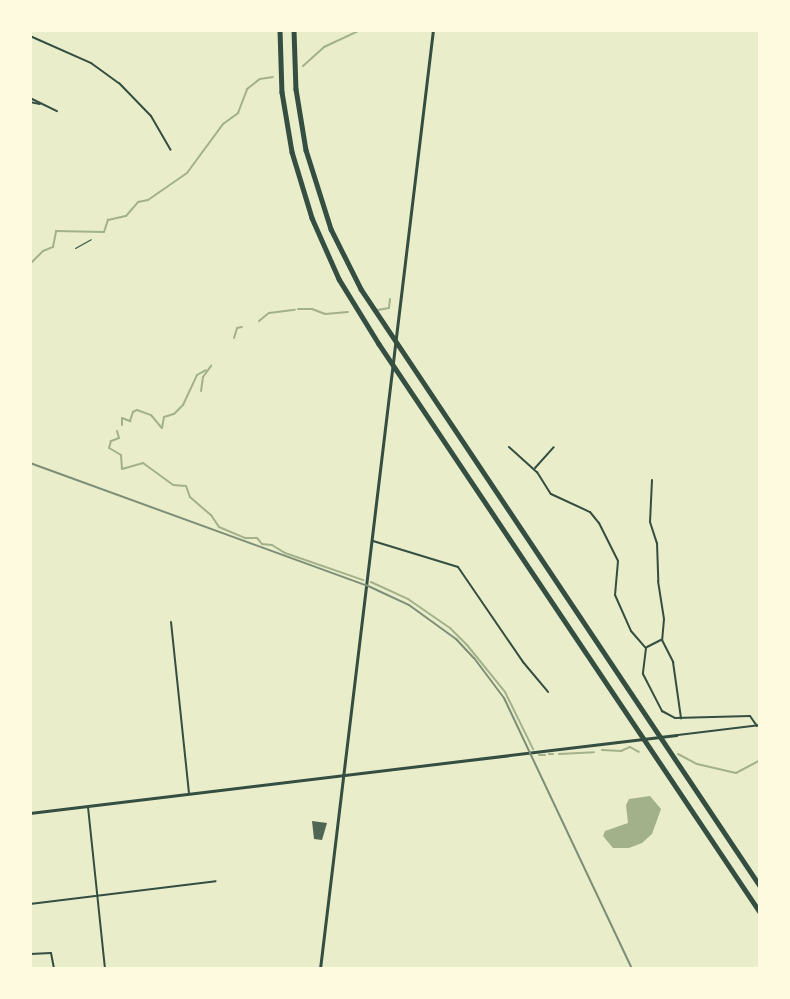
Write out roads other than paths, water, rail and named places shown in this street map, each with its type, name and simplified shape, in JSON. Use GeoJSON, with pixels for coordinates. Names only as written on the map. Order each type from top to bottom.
{"type":"FeatureCollection","features":[{"type":"Feature","properties":{"kind":"highway"},"geometry":{"type":"LineString","coordinates":[[280,30],[282,92],[296,168],[318,233],[345,289],[760,912]]}},
{"type":"Feature","properties":{"kind":"highway"},"geometry":{"type":"LineString","coordinates":[[294,30],[296,89],[304,142],[322,203],[350,269],[416,373],[760,886]]}},
{"type":"Feature","properties":{"kind":"main road"},"geometry":{"type":"LineString","coordinates":[[320,969],[433,30]]}},
{"type":"Feature","properties":{"kind":"main road"},"geometry":{"type":"LineString","coordinates":[[30,813],[676,736]]}},
{"type":"Feature","properties":{"kind":"street"},"geometry":{"type":"LineString","coordinates":[[30,36],[90,63],[113,78],[145,109],[172,150]]}},
{"type":"Feature","properties":{"kind":"street"},"geometry":{"type":"LineString","coordinates":[[30,100],[57,111]]}},
{"type":"Feature","properties":{"kind":"street"},"geometry":{"type":"LineString","coordinates":[[509,447],[525,464],[534,469],[551,494],[590,512],[599,523],[618,561],[615,595],[631,631],[646,648],[643,674],[655,701],[665,714],[681,718],[750,716],[759,726]]}},
{"type":"Feature","properties":{"kind":"street"},"geometry":{"type":"LineString","coordinates":[[534,469],[554,447]]}},
{"type":"Feature","properties":{"kind":"street"},"geometry":{"type":"LineString","coordinates":[[652,480],[650,522],[657,540],[664,619],[662,640],[673,662],[681,718]]}},
{"type":"Feature","properties":{"kind":"street"},"geometry":{"type":"LineString","coordinates":[[372,541],[457,566],[523,662],[548,692]]}},
{"type":"Feature","properties":{"kind":"street"},"geometry":{"type":"LineString","coordinates":[[171,622],[189,793]]}},
{"type":"Feature","properties":{"kind":"street"},"geometry":{"type":"LineString","coordinates":[[646,648],[662,640]]}},
{"type":"Feature","properties":{"kind":"street"},"geometry":{"type":"LineString","coordinates":[[676,736],[759,726]]}},
{"type":"Feature","properties":{"kind":"street"},"geometry":{"type":"LineString","coordinates":[[88,806],[105,969]]}},
{"type":"Feature","properties":{"kind":"street"},"geometry":{"type":"LineString","coordinates":[[30,904],[216,881]]}},
{"type":"Feature","properties":{"kind":"street"},"geometry":{"type":"LineString","coordinates":[[30,954],[51,953],[54,969]]}},
{"type":"Feature","properties":{"kind":"waterway"},"geometry":{"type":"LineString","coordinates":[[303,66],[324,47],[360,30]]}},
{"type":"Feature","properties":{"kind":"waterway"},"geometry":{"type":"LineString","coordinates":[[30,264],[43,251],[53,247],[56,231],[104,232],[108,220],[126,216],[138,202],[148,200],[187,173],[223,124],[238,113],[247,89],[260,79],[273,77]]}},
{"type":"Feature","properties":{"kind":"waterway"},"geometry":{"type":"LineString","coordinates":[[378,310],[389,308],[390,299]]}},
{"type":"Feature","properties":{"kind":"waterway"},"geometry":{"type":"LineString","coordinates":[[298,309],[312,309],[325,314],[348,312]]}},
{"type":"Feature","properties":{"kind":"waterway"},"geometry":{"type":"LineString","coordinates":[[259,321],[269,313],[295,310]]}},
{"type":"Feature","properties":{"kind":"waterway"},"geometry":{"type":"LineString","coordinates":[[234,338],[237,328],[242,327]]}},
{"type":"Feature","properties":{"kind":"waterway"},"geometry":{"type":"LineString","coordinates":[[201,391],[203,377],[211,366]]}},
{"type":"Feature","properties":{"kind":"waterway"},"geometry":{"type":"LineString","coordinates":[[122,425],[122,418],[130,421],[133,412],[137,410],[151,415],[162,428],[164,417],[174,414],[183,405],[197,375],[206,370]]}},
{"type":"Feature","properties":{"kind":"waterway"},"geometry":{"type":"LineString","coordinates":[[117,431],[119,438],[111,441],[109,448],[121,455],[122,469],[143,463],[173,485],[186,486],[190,497],[211,515],[219,527],[245,538],[257,538],[262,544],[272,545],[285,553],[363,580]]}},
{"type":"Feature","properties":{"kind":"waterway"},"geometry":{"type":"LineString","coordinates":[[371,582],[408,599],[450,628],[467,645],[505,692],[533,749]]}},
{"type":"Feature","properties":{"kind":"waterway"},"geometry":{"type":"LineString","coordinates":[[602,750],[621,751],[630,747],[639,752]]}},
{"type":"Feature","properties":{"kind":"waterway"},"geometry":{"type":"LineString","coordinates":[[559,754],[594,752]]}},
{"type":"Feature","properties":{"kind":"waterway"},"geometry":{"type":"LineString","coordinates":[[678,754],[697,764],[736,773],[760,760]]}},
{"type":"Feature","properties":{"kind":"waterway"},"geometry":{"type":"LineString","coordinates":[[539,755],[545,755]]}},
{"type":"Feature","properties":{"kind":"railway"},"geometry":{"type":"LineString","coordinates":[[30,463],[366,585],[409,605],[456,639],[504,698],[632,969]]}}]}
